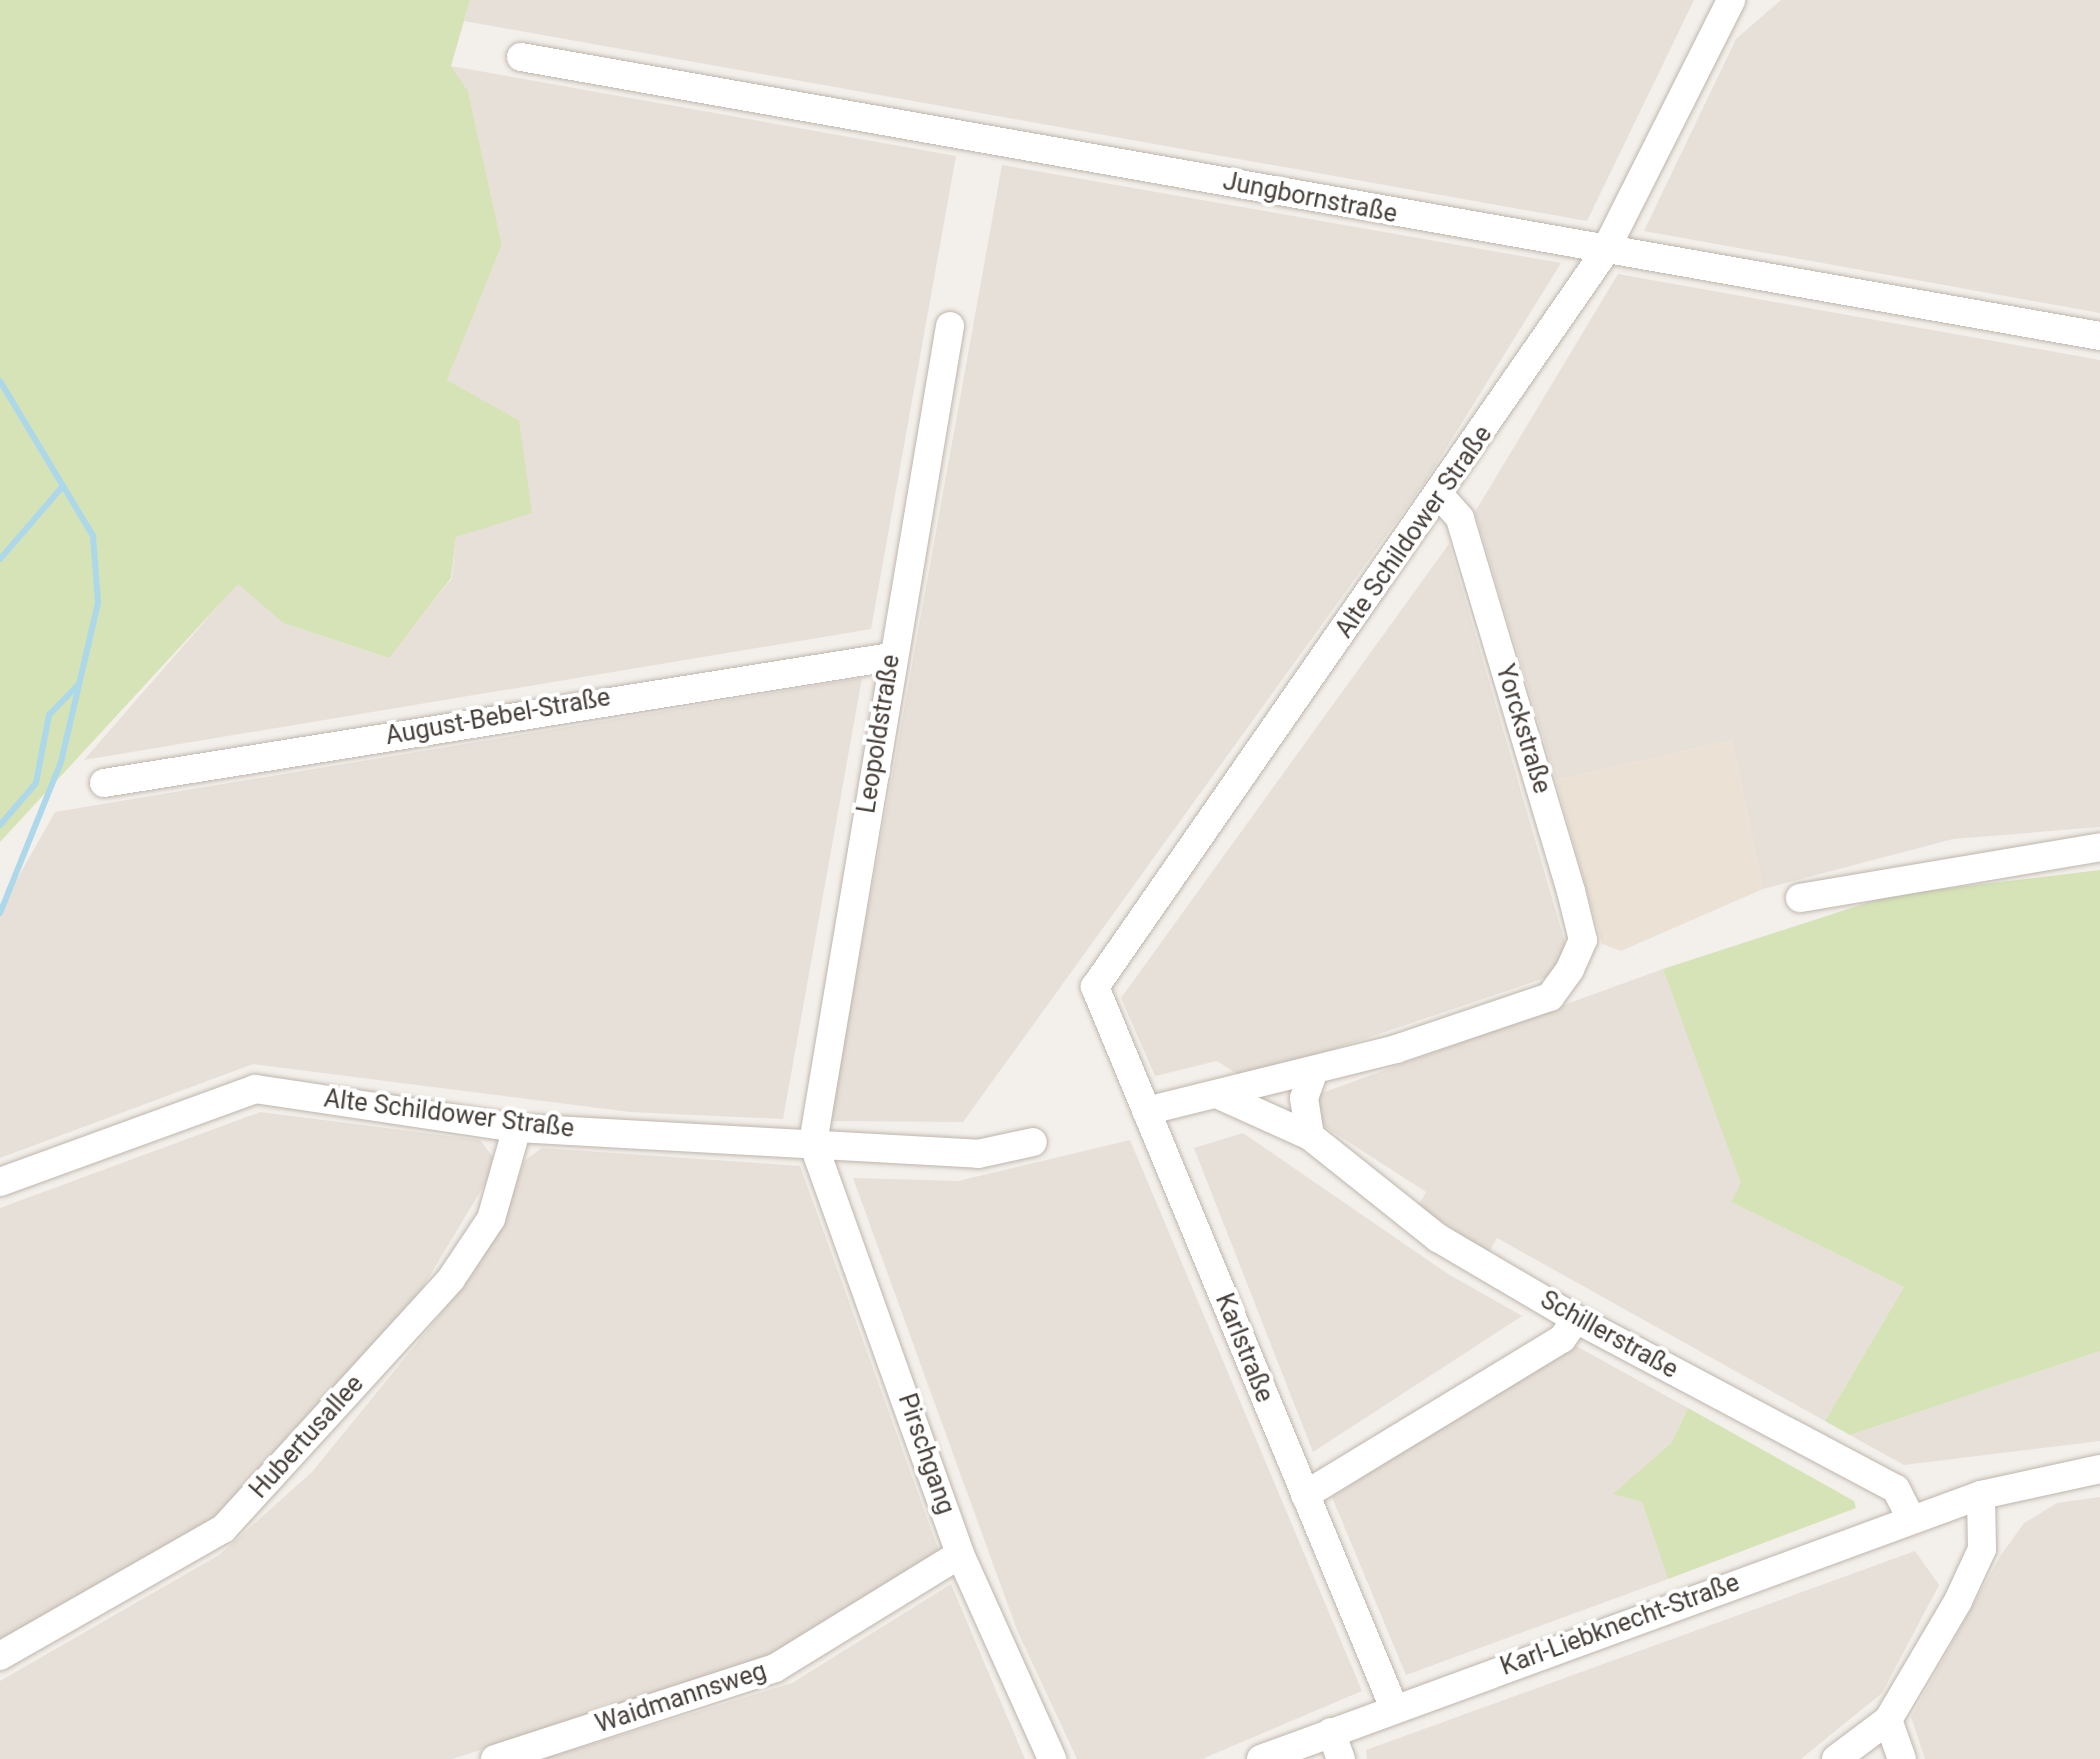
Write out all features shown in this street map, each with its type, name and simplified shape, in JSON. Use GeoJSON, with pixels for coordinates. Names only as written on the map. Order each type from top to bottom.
{"type":"FeatureCollection","features":[{"type":"Feature","properties":{"kind":"street","name":"Alte Schildower Straße"},"geometry":{"type":"LineString","coordinates":[[1095,987],[1440,497],[1604,253],[1696,55],[1731,0]]}},
{"type":"Feature","properties":{"kind":"street","name":"Jungbornstraße"},"geometry":{"type":"LineString","coordinates":[[521,57],[1604,253],[2100,336]]}},
{"type":"Feature","properties":{"kind":"street","name":"Leopoldstraße"},"geometry":{"type":"LineString","coordinates":[[813,1143],[891,657],[950,326]]}},
{"type":"Feature","properties":{"kind":"street","name":"Yorckstraße"},"geometry":{"type":"LineString","coordinates":[[1312,1076],[1550,997],[1570,969],[1583,940],[1572,891],[1460,518],[1440,497]]}},
{"type":"Feature","properties":{"kind":"street","name":"August-Bebel-Straße"},"geometry":{"type":"LineString","coordinates":[[104,783],[891,657]]}},
{"type":"Feature","properties":{"kind":"street"},"geometry":{"type":"LineString","coordinates":[[1800,898],[2100,847]]}},
{"type":"Feature","properties":{"kind":"street","name":"Karlstraße"},"geometry":{"type":"LineString","coordinates":[[1095,987],[1394,1708]]}},
{"type":"Feature","properties":{"kind":"street"},"geometry":{"type":"LineString","coordinates":[[1146,1111],[1312,1076]]}},
{"type":"Feature","properties":{"kind":"street"},"geometry":{"type":"LineString","coordinates":[[1310,1136],[1304,1098],[1312,1076]]}},
{"type":"Feature","properties":{"kind":"street","name":"Alte Schildower Straße"},"geometry":{"type":"LineString","coordinates":[[0,1182],[254,1089],[517,1128],[978,1154],[1033,1142]]}},
{"type":"Feature","properties":{"kind":"street","name":"Schillerstraße"},"geometry":{"type":"LineString","coordinates":[[1221,1096],[1310,1136],[1438,1238],[1576,1319],[1896,1490],[1912,1519]]}},
{"type":"Feature","properties":{"kind":"street","name":"Hubertusallee"},"geometry":{"type":"LineString","coordinates":[[0,1656],[223,1529],[451,1279],[491,1219],[517,1128]]}},
{"type":"Feature","properties":{"kind":"street","name":"Pirschgang"},"geometry":{"type":"LineString","coordinates":[[813,1143],[960,1554],[1052,1759]]}},
{"type":"Feature","properties":{"kind":"street"},"geometry":{"type":"LineString","coordinates":[[1305,1495],[1562,1339],[1576,1319]]}},
{"type":"Feature","properties":{"kind":"street","name":"Karl-Liebknecht-Straße"},"geometry":{"type":"LineString","coordinates":[[1261,1759],[1981,1495],[2100,1470]]}},
{"type":"Feature","properties":{"kind":"street"},"geometry":{"type":"LineString","coordinates":[[1836,1759],[1888,1720],[1982,1549],[1981,1495]]}},
{"type":"Feature","properties":{"kind":"street","name":"Waidmannsweg"},"geometry":{"type":"LineString","coordinates":[[495,1759],[775,1668],[960,1554]]}},
{"type":"Feature","properties":{"kind":"street"},"geometry":{"type":"LineString","coordinates":[[1888,1720],[1902,1759]]}},
{"type":"Feature","properties":{"kind":"street"},"geometry":{"type":"LineString","coordinates":[[1331,1732],[1341,1759]]}},
{"type":"Feature","properties":{"kind":"shaded area"},"geometry":{"type":"Polygon","coordinates":[[[470,0],[1694,0],[1587,221],[464,21],[470,0]]]}},
{"type":"Feature","properties":{"kind":"shaded area"},"geometry":{"type":"Polygon","coordinates":[[[1781,0],[2100,0],[2100,313],[1644,231],[1736,39],[1781,0]]]}},
{"type":"Feature","properties":{"kind":"shaded area"},"geometry":{"type":"Polygon","coordinates":[[[451,66],[956,156],[871,629],[84,760],[238,583],[283,623],[388,658],[452,578],[456,537],[519,420],[447,380],[502,245],[468,91],[451,66]]]}},
{"type":"Feature","properties":{"kind":"shaded area"},"geometry":{"type":"Polygon","coordinates":[[[1002,165],[1561,263],[1427,479],[963,1122],[830,1121],[1002,165]]]}},
{"type":"Feature","properties":{"kind":"shaded area"},"geometry":{"type":"Polygon","coordinates":[[[1618,274],[2100,360],[2100,827],[1953,839],[1763,889],[1732,740],[1556,780],[1475,512],[1618,274]]]}},
{"type":"Feature","properties":{"kind":"shaded area"},"geometry":{"type":"Polygon","coordinates":[[[1449,544],[1568,953],[1557,974],[1245,1079],[1217,1061],[1155,1076],[1121,998],[1449,544]]]}},
{"type":"Feature","properties":{"kind":"shaded area"},"geometry":{"type":"Polygon","coordinates":[[[862,678],[783,1119],[630,1112],[253,1064],[0,1158],[0,909],[55,812],[862,678]]]}},
{"type":"Feature","properties":{"kind":"shaded area"},"geometry":{"type":"Polygon","coordinates":[[[1732,740],[1763,889],[1621,951],[1602,944],[1556,780],[1732,740]]]}},
{"type":"Feature","properties":{"kind":"shaded area"},"geometry":{"type":"Polygon","coordinates":[[[1663,969],[1742,1183],[1731,1202],[1904,1287],[1825,1421],[1497,1238],[1489,1252],[1472,1242],[1418,1206],[1426,1192],[1316,1121],[1319,1094],[1663,969]]]}},
{"type":"Feature","properties":{"kind":"shaded area"},"geometry":{"type":"Polygon","coordinates":[[[260,1112],[480,1140],[493,1157],[489,1177],[417,1297],[247,1491],[201,1530],[0,1645],[0,1208],[260,1112]]]}},
{"type":"Feature","properties":{"kind":"shaded area"},"geometry":{"type":"Polygon","coordinates":[[[1243,1133],[1448,1274],[1522,1316],[1313,1452],[1194,1148],[1243,1133]]]}},
{"type":"Feature","properties":{"kind":"shaded area"},"geometry":{"type":"Polygon","coordinates":[[[1130,1140],[1362,1691],[1202,1759],[1077,1759],[1017,1630],[853,1178],[958,1181],[1130,1140]]]}},
{"type":"Feature","properties":{"kind":"shaded area"},"geometry":{"type":"Polygon","coordinates":[[[542,1148],[800,1166],[940,1554],[779,1654],[452,1759],[0,1759],[0,1681],[219,1555],[312,1472],[470,1278],[503,1225],[524,1161],[542,1148]]]}},
{"type":"Feature","properties":{"kind":"shaded area"},"geometry":{"type":"Polygon","coordinates":[[[1569,1342],[1688,1408],[1672,1442],[1614,1494],[1642,1502],[1668,1579],[1406,1675],[1332,1497],[1569,1342]]]}},
{"type":"Feature","properties":{"kind":"shaded area"},"geometry":{"type":"Polygon","coordinates":[[[2100,1351],[2100,1441],[1904,1465],[1850,1435],[2100,1351]]]}},
{"type":"Feature","properties":{"kind":"shaded area"},"geometry":{"type":"Polygon","coordinates":[[[2100,1497],[2100,1759],[1925,1759],[1911,1717],[2001,1555],[2024,1523],[2057,1503],[2100,1497]]]}},
{"type":"Feature","properties":{"kind":"shaded area"},"geometry":{"type":"Polygon","coordinates":[[[1915,1551],[1939,1585],[1882,1693],[1801,1759],[1367,1759],[1366,1750],[1915,1551]]]}},
{"type":"Feature","properties":{"kind":"shaded area"},"geometry":{"type":"Polygon","coordinates":[[[951,1584],[1025,1759],[542,1759],[792,1683],[951,1584]]]}},
{"type":"Feature","properties":{"kind":"green space"},"geometry":{"type":"Polygon","coordinates":[[[0,0],[470,0],[451,66],[468,91],[502,245],[447,380],[519,420],[532,513],[456,537],[451,578],[389,658],[283,623],[238,584],[0,842],[0,0]]]}},
{"type":"Feature","properties":{"kind":"green space"},"geometry":{"type":"Polygon","coordinates":[[[2100,870],[2100,1351],[1850,1435],[1825,1421],[1904,1287],[1731,1202],[1741,1183],[1663,969],[1891,895],[2100,870]]]}},
{"type":"Feature","properties":{"kind":"green space"},"geometry":{"type":"Polygon","coordinates":[[[1688,1408],[1854,1501],[1856,1508],[1668,1579],[1642,1502],[1613,1494],[1672,1442],[1688,1408]]]}},
{"type":"Feature","properties":{"kind":"waterway"},"geometry":{"type":"LineString","coordinates":[[0,381],[93,536],[98,603],[61,762],[0,913]]}},
{"type":"Feature","properties":{"kind":"waterway"},"geometry":{"type":"LineString","coordinates":[[0,559],[63,486]]}},
{"type":"Feature","properties":{"kind":"waterway"},"geometry":{"type":"LineString","coordinates":[[0,825],[36,783],[49,715],[77,686]]}}]}
